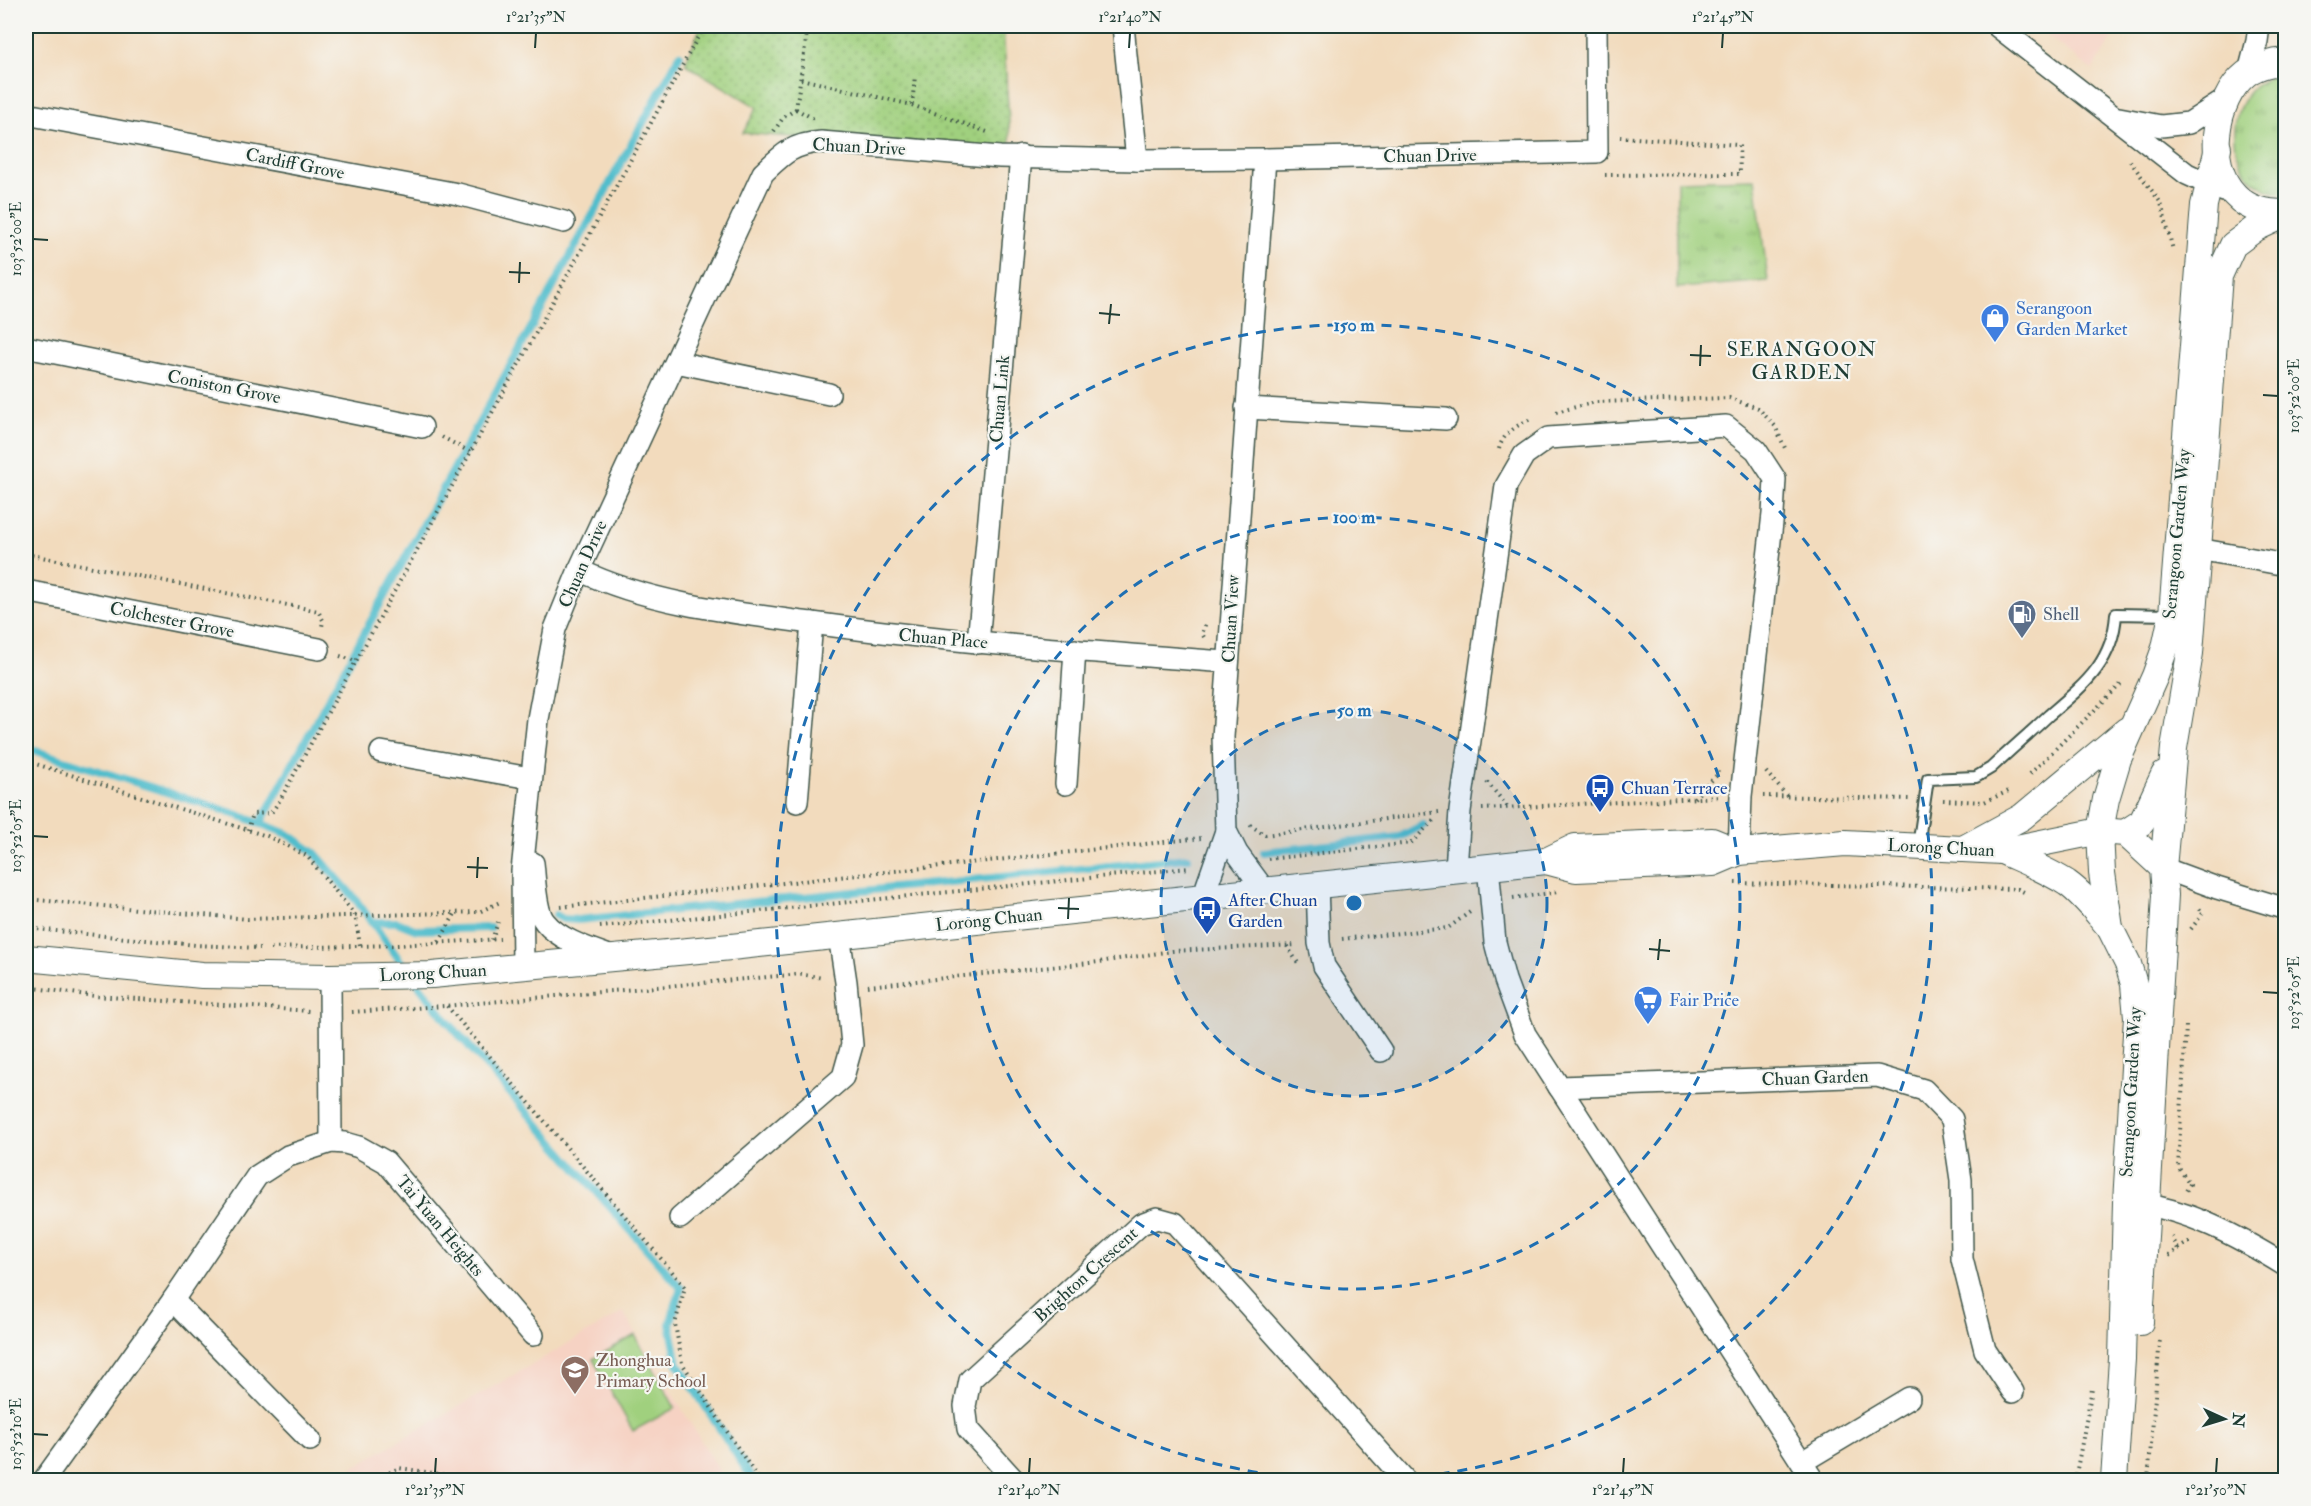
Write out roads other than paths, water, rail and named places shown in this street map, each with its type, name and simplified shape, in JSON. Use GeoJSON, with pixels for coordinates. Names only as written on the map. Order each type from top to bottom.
{"type":"FeatureCollection","features":[{"type":"Feature","properties":{"kind":"street"},"geometry":{"type":"LineString","coordinates":[[1123,26],[1137,160]]}},
{"type":"Feature","properties":{"kind":"street","name":"Chuan Drive"},"geometry":{"type":"LineString","coordinates":[[523,967],[522,871],[530,778],[537,719],[555,629],[579,570],[763,173],[787,150],[806,143],[821,142],[1010,157],[1137,160],[1596,152],[1596,26]]}},
{"type":"Feature","properties":{"kind":"street"},"geometry":{"type":"LineString","coordinates":[[1997,26],[2187,174],[2235,196],[2250,207],[2268,213],[2286,213]]}},
{"type":"Feature","properties":{"kind":"street"},"geometry":{"type":"LineString","coordinates":[[2249,72],[2259,26]]}},
{"type":"Feature","properties":{"kind":"street"},"geometry":{"type":"LineString","coordinates":[[2235,196],[2221,174],[2218,122],[2228,98],[2240,79],[2249,72],[2286,61]]}},
{"type":"Feature","properties":{"kind":"street"},"geometry":{"type":"LineString","coordinates":[[2116,118],[2161,126],[2189,123],[2228,98]]}},
{"type":"Feature","properties":{"kind":"street","name":"Cardiff Grove"},"geometry":{"type":"LineString","coordinates":[[26,114],[458,194],[564,222]]}},
{"type":"Feature","properties":{"kind":"street","name":"Serangoon Garden Way"},"geometry":{"type":"LineString","coordinates":[[2128,1480],[2136,1203],[2137,1017],[2134,984],[2128,964],[2110,928],[2102,873],[2100,831],[2106,799],[2118,759],[2165,648],[2172,615],[2203,215],[2218,148]]}},
{"type":"Feature","properties":{"kind":"street","name":"Chuan Link"},"geometry":{"type":"LineString","coordinates":[[978,643],[1010,157]]}},
{"type":"Feature","properties":{"kind":"street","name":"Chuan View"},"geometry":{"type":"LineString","coordinates":[[1203,897],[1226,831],[1223,737],[1265,159]]}},
{"type":"Feature","properties":{"kind":"street","name":"Serangoon Garden Way"},"geometry":{"type":"LineString","coordinates":[[2114,1480],[2122,1359],[2165,895],[2163,868],[2174,748],[2190,653],[2219,276],[2233,245],[2256,228],[2286,213]]}},
{"type":"Feature","properties":{"kind":"street","name":"Coniston Grove"},"geometry":{"type":"LineString","coordinates":[[26,347],[422,427]]}},
{"type":"Feature","properties":{"kind":"street"},"geometry":{"type":"LineString","coordinates":[[676,362],[829,394]]}},
{"type":"Feature","properties":{"kind":"street"},"geometry":{"type":"LineString","coordinates":[[1246,408],[1446,419]]}},
{"type":"Feature","properties":{"kind":"street"},"geometry":{"type":"LineString","coordinates":[[1456,869],[1451,811],[1506,486],[1524,455],[1548,438],[1726,426],[1756,450],[1774,479],[1773,514],[1741,796],[1739,852]]}},
{"type":"Feature","properties":{"kind":"street"},"geometry":{"type":"LineString","coordinates":[[2198,549],[2286,565]]}},
{"type":"Feature","properties":{"kind":"street","name":"Chuan Place"},"geometry":{"type":"LineString","coordinates":[[579,570],[640,592],[732,613],[978,643],[1228,662]]}},
{"type":"Feature","properties":{"kind":"street","name":"Colchester Grove"},"geometry":{"type":"LineString","coordinates":[[26,591],[329,652]]}},
{"type":"Feature","properties":{"kind":"street"},"geometry":{"type":"LineString","coordinates":[[797,802],[812,623]]}},
{"type":"Feature","properties":{"kind":"street"},"geometry":{"type":"LineString","coordinates":[[1066,784],[1075,650]]}},
{"type":"Feature","properties":{"kind":"street"},"geometry":{"type":"LineString","coordinates":[[1962,849],[2022,817],[2133,725]]}},
{"type":"Feature","properties":{"kind":"street"},"geometry":{"type":"LineString","coordinates":[[2174,748],[2160,786],[2142,822],[2126,833],[2163,868],[2217,888],[2286,909]]}},
{"type":"Feature","properties":{"kind":"street"},"geometry":{"type":"LineString","coordinates":[[381,752],[530,778]]}},
{"type":"Feature","properties":{"kind":"street","name":"Chuan View"},"geometry":{"type":"LineString","coordinates":[[1226,831],[1237,853],[1265,891]]}},
{"type":"Feature","properties":{"kind":"street","name":"Lorong Chuan"},"geometry":{"type":"LineString","coordinates":[[26,958],[202,975],[387,977],[427,975],[616,958],[1546,861],[1575,847],[1713,841],[1739,852],[1845,843],[2002,851],[2100,831],[2126,833]]}},
{"type":"Feature","properties":{"kind":"street"},"geometry":{"type":"LineString","coordinates":[[525,834],[532,849],[537,897],[544,922],[573,942],[616,958]]}},
{"type":"Feature","properties":{"kind":"street"},"geometry":{"type":"LineString","coordinates":[[2002,851],[2045,870],[2067,884],[2083,897],[2110,928]]}},
{"type":"Feature","properties":{"kind":"street"},"geometry":{"type":"LineString","coordinates":[[1488,866],[1495,942],[1505,980],[1525,1034],[1813,1480]]}},
{"type":"Feature","properties":{"kind":"street"},"geometry":{"type":"LineString","coordinates":[[1317,884],[1318,943],[1324,966],[1381,1051]]}},
{"type":"Feature","properties":{"kind":"street"},"geometry":{"type":"LineString","coordinates":[[680,1218],[843,1077],[852,1045],[839,935]]}},
{"type":"Feature","properties":{"kind":"street"},"geometry":{"type":"LineString","coordinates":[[330,977],[331,1142]]}},
{"type":"Feature","properties":{"kind":"street","name":"Chuan Garden"},"geometry":{"type":"LineString","coordinates":[[1559,1087],[1877,1076],[1924,1090],[1952,1119],[1961,1180],[1962,1259],[1985,1350],[2013,1392]]}},
{"type":"Feature","properties":{"kind":"street","name":"Tai Yuan Heights"},"geometry":{"type":"LineString","coordinates":[[44,1480],[173,1300],[257,1176],[288,1156],[331,1142],[359,1147],[386,1162],[533,1335]]}},
{"type":"Feature","properties":{"kind":"street"},"geometry":{"type":"LineString","coordinates":[[2136,1203],[2176,1210],[2256,1247],[2286,1266]]}},
{"type":"Feature","properties":{"kind":"street","name":"Brighton Crescent"},"geometry":{"type":"LineString","coordinates":[[1014,1480],[968,1429],[965,1406],[970,1380],[1141,1224],[1157,1218],[1175,1223],[1405,1480]]}},
{"type":"Feature","properties":{"kind":"street"},"geometry":{"type":"LineString","coordinates":[[173,1300],[310,1440]]}},
{"type":"Feature","properties":{"kind":"street"},"geometry":{"type":"LineString","coordinates":[[1802,1462],[1910,1398]]}},
{"type":"Feature","properties":{"kind":"lane"},"geometry":{"type":"LineString","coordinates":[[1918,846],[1928,779],[1976,777],[1991,768],[2091,679],[2106,655],[2115,634],[2116,614],[2172,615]]}},
{"type":"Feature","properties":{"kind":"waterway"},"geometry":{"type":"LineString","coordinates":[[260,824],[680,55]]}},
{"type":"Feature","properties":{"kind":"waterway"},"geometry":{"type":"LineString","coordinates":[[26,748],[233,813],[288,834],[315,853],[356,900],[407,970]]}},
{"type":"Feature","properties":{"kind":"waterway"},"geometry":{"type":"LineString","coordinates":[[1264,852],[1400,837],[1423,825]]}},
{"type":"Feature","properties":{"kind":"waterway"},"geometry":{"type":"LineString","coordinates":[[556,915],[563,919],[578,920],[1188,858]]}},
{"type":"Feature","properties":{"kind":"waterway"},"geometry":{"type":"LineString","coordinates":[[371,922],[397,922],[417,930],[490,928]]}},
{"type":"Feature","properties":{"kind":"waterway"},"geometry":{"type":"LineString","coordinates":[[416,981],[447,1021],[681,1288],[670,1324],[678,1364],[753,1480]]}},
{"type":"Feature","properties":{"kind":"place","name":"Serangoon Garden Market"},"geometry":{"type":"Point","coordinates":[1995,344]}},
{"type":"Feature","properties":{"kind":"place","name":"Shell"},"geometry":{"type":"Point","coordinates":[2022,640]}},
{"type":"Feature","properties":{"kind":"place","name":"Chuan Terrace"},"geometry":{"type":"Point","coordinates":[1600,814]}},
{"type":"Feature","properties":{"kind":"place","name":"After Chuan Garden"},"geometry":{"type":"Point","coordinates":[1207,936]}},
{"type":"Feature","properties":{"kind":"place","name":"Fair Price"},"geometry":{"type":"Point","coordinates":[1648,1026]}},
{"type":"Feature","properties":{"kind":"place","name":"Zhonghua Primary School"},"geometry":{"type":"Point","coordinates":[575,1396]}},
{"type":"Feature","properties":{"kind":"district","name":"SERANGOON GARDEN"},"geometry":{"type":"Point","coordinates":[1802,360]}}]}
